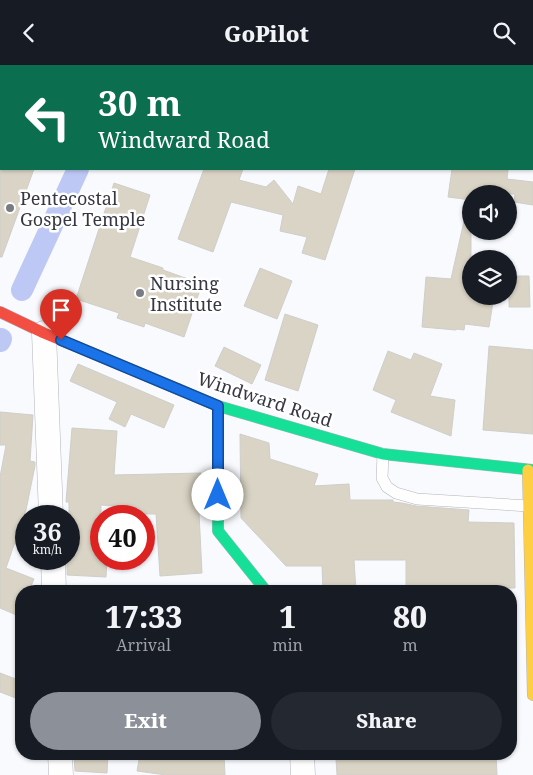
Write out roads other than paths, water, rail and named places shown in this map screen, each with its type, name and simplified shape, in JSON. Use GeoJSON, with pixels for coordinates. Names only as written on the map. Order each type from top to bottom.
{"type":"FeatureCollection","features":[{"type":"Feature","properties":{"kind":"main road","name":"Windward Road"},"geometry":{"type":"LineString","coordinates":[[0,312],[44,333],[218,406],[383,453],[530,470]]}},
{"type":"Feature","properties":{"kind":"main road"},"geometry":{"type":"LineString","coordinates":[[218,406],[218,531],[261,585]]}},
{"type":"Feature","properties":{"kind":"main road"},"geometry":{"type":"LineString","coordinates":[[530,470],[533,695]]}},
{"type":"Feature","properties":{"kind":"street"},"geometry":{"type":"LineString","coordinates":[[44,333],[51,505]]}},
{"type":"Feature","properties":{"kind":"street"},"geometry":{"type":"LineString","coordinates":[[53,570],[54,585]]}},
{"type":"Feature","properties":{"kind":"street"},"geometry":{"type":"LineString","coordinates":[[60,760],[61,775]]}},
{"type":"Feature","properties":{"kind":"street"},"geometry":{"type":"LineString","coordinates":[[302,760],[303,775]]}},
{"type":"Feature","properties":{"kind":"lane"},"geometry":{"type":"LineString","coordinates":[[383,453],[382,477],[387,487],[396,493],[417,499],[529,507]]}},
{"type":"Feature","properties":{"kind":"waterway"},"geometry":{"type":"LineString","coordinates":[[22,290],[78,170]]}},
{"type":"Feature","properties":{"kind":"place","name":"Pentecostal Gospel Temple"},"geometry":{"type":"Point","coordinates":[10,208]}},
{"type":"Feature","properties":{"kind":"place","name":"Nursing Institute"},"geometry":{"type":"Point","coordinates":[140,293]}}]}
